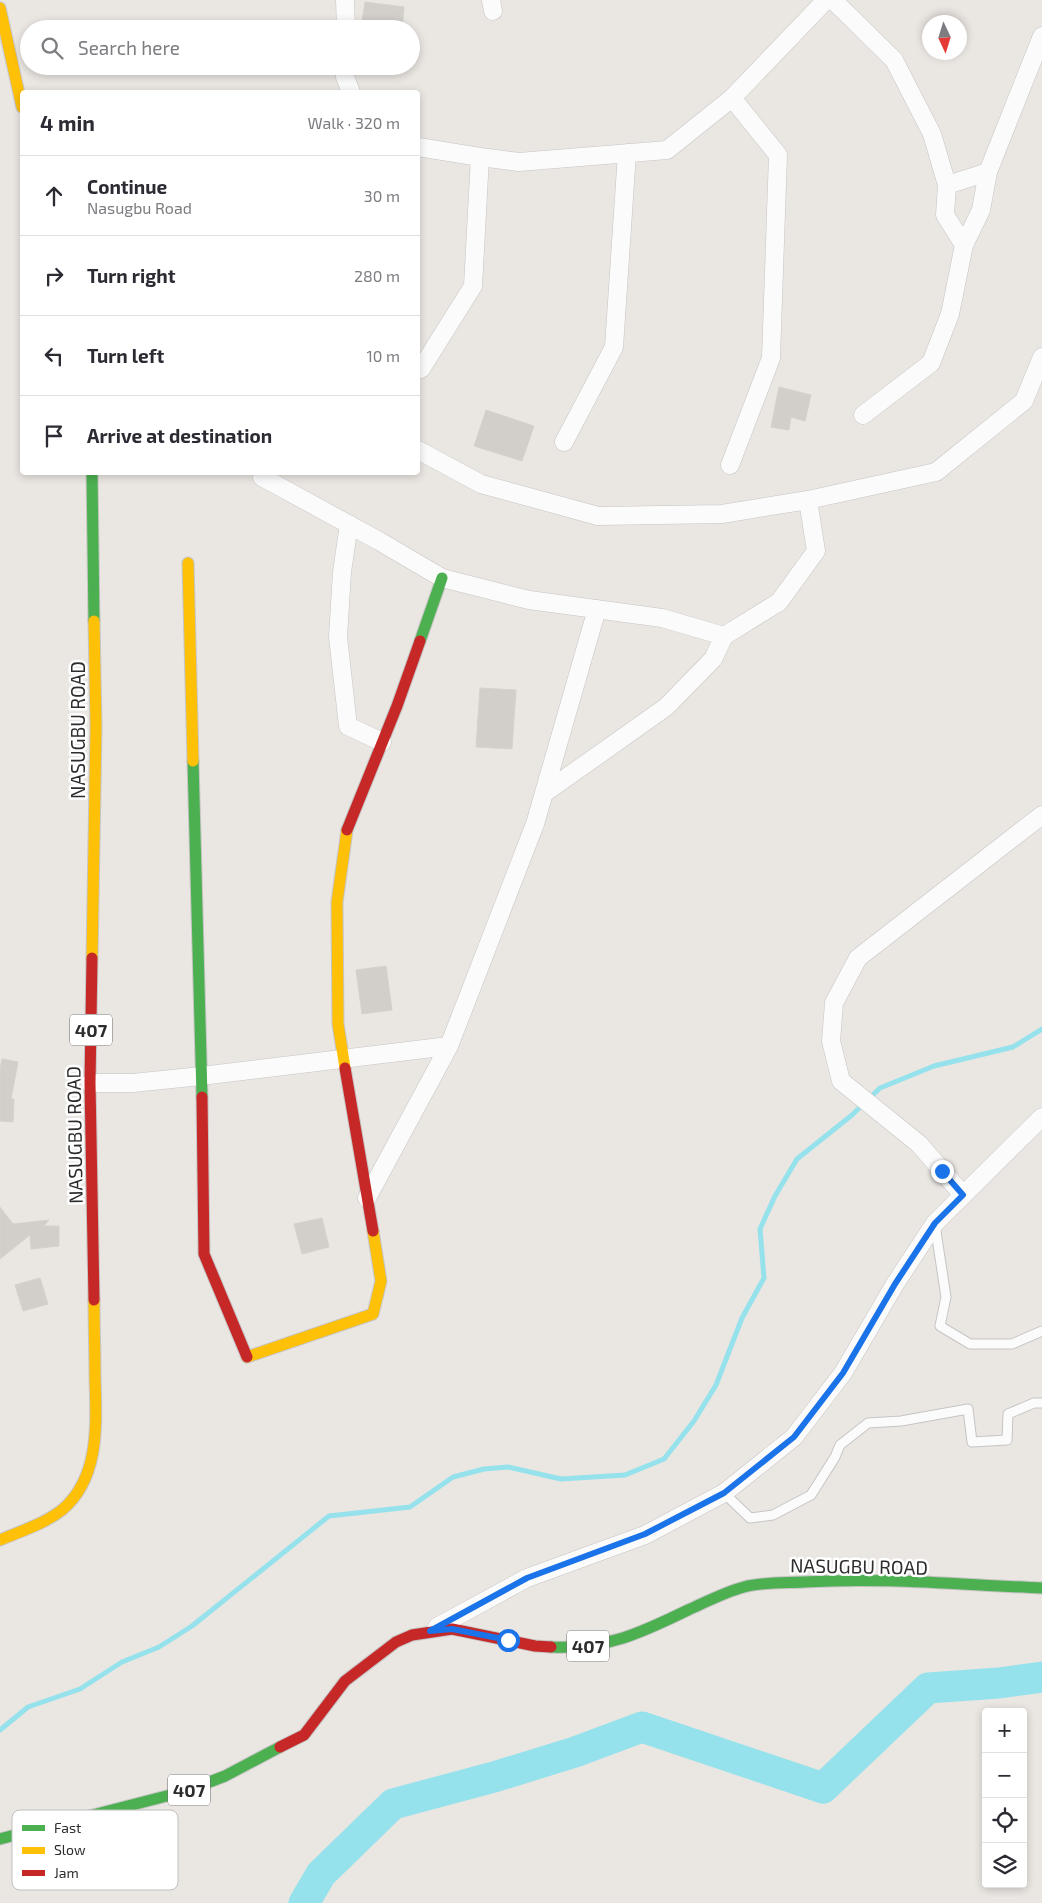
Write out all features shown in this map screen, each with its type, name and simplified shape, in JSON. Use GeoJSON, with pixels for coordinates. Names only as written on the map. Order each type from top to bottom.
{"type":"FeatureCollection","features":[{"type":"Feature","properties":{"kind":"main road"},"geometry":{"type":"LineString","coordinates":[[0,8],[20,98]]}},
{"type":"Feature","properties":{"kind":"main road","name":"NASUGBU ROAD"},"geometry":{"type":"LineString","coordinates":[[0,1540],[53,1516],[67,1505],[88,1472],[94,1451],[96,1432],[90,1083],[96,727],[92,475]]}},
{"type":"Feature","properties":{"kind":"main road"},"geometry":{"type":"LineString","coordinates":[[188,563],[204,1254],[247,1358],[373,1314],[381,1280],[338,1024],[337,902],[348,825],[397,706],[442,578]]}},
{"type":"Feature","properties":{"kind":"main road","name":"NASUGBU ROAD"},"geometry":{"type":"LineString","coordinates":[[113,1810],[186,1792],[224,1776],[304,1735],[345,1681],[396,1642],[412,1635],[452,1629],[535,1646],[568,1648],[596,1646],[620,1640],[646,1630],[712,1599],[744,1587],[764,1584],[837,1580],[1042,1588]]}},
{"type":"Feature","properties":{"kind":"street"},"geometry":{"type":"LineString","coordinates":[[345,0],[346,20]]}},
{"type":"Feature","properties":{"kind":"street"},"geometry":{"type":"LineString","coordinates":[[420,147],[480,158],[519,162],[667,150],[732,98],[826,0]]}},
{"type":"Feature","properties":{"kind":"street"},"geometry":{"type":"LineString","coordinates":[[833,0],[894,60],[932,134],[947,185],[945,215],[964,245]]}},
{"type":"Feature","properties":{"kind":"street"},"geometry":{"type":"LineString","coordinates":[[863,415],[931,363],[950,314],[964,245],[981,210],[988,172],[1042,36]]}},
{"type":"Feature","properties":{"kind":"street"},"geometry":{"type":"LineString","coordinates":[[345,75],[351,90]]}},
{"type":"Feature","properties":{"kind":"street"},"geometry":{"type":"LineString","coordinates":[[730,465],[771,358],[778,155],[732,98]]}},
{"type":"Feature","properties":{"kind":"street"},"geometry":{"type":"LineString","coordinates":[[564,442],[614,347],[627,153]]}},
{"type":"Feature","properties":{"kind":"street"},"geometry":{"type":"LineString","coordinates":[[421,369],[473,286],[480,158]]}},
{"type":"Feature","properties":{"kind":"street"},"geometry":{"type":"LineString","coordinates":[[947,185],[988,172]]}},
{"type":"Feature","properties":{"kind":"street"},"geometry":{"type":"LineString","coordinates":[[420,451],[481,484],[598,516],[722,514],[808,500],[936,472],[1024,401],[1042,357]]}},
{"type":"Feature","properties":{"kind":"street"},"geometry":{"type":"LineString","coordinates":[[262,477],[349,524],[442,578],[529,600],[662,618],[724,636]]}},
{"type":"Feature","properties":{"kind":"street"},"geometry":{"type":"LineString","coordinates":[[546,792],[666,707],[713,659],[724,636],[779,602],[816,551],[808,500]]}},
{"type":"Feature","properties":{"kind":"street"},"geometry":{"type":"LineString","coordinates":[[349,524],[342,572],[338,637],[348,726],[382,742]]}},
{"type":"Feature","properties":{"kind":"street"},"geometry":{"type":"LineString","coordinates":[[367,1198],[449,1046],[536,824],[597,609]]}},
{"type":"Feature","properties":{"kind":"street"},"geometry":{"type":"LineString","coordinates":[[963,1195],[919,1144],[841,1082],[830,1041],[834,1003],[858,958],[1042,815]]}},
{"type":"Feature","properties":{"kind":"street"},"geometry":{"type":"LineString","coordinates":[[90,1083],[133,1083],[201,1076],[449,1046]]}},
{"type":"Feature","properties":{"kind":"street"},"geometry":{"type":"LineString","coordinates":[[430,1631],[527,1578],[645,1534],[724,1493],[794,1437],[843,1373],[895,1284],[935,1223],[1042,1117]]}},
{"type":"Feature","properties":{"kind":"lane"},"geometry":{"type":"LineString","coordinates":[[935,1223],[946,1297],[940,1326],[970,1344],[1012,1344],[1042,1332]]}},
{"type":"Feature","properties":{"kind":"lane"},"geometry":{"type":"LineString","coordinates":[[724,1493],[750,1518],[772,1515],[810,1495],[835,1457],[840,1445],[868,1423],[901,1420],[968,1409],[972,1442],[1007,1440],[1008,1414],[1034,1404],[1042,1403]]}},
{"type":"Feature","properties":{"kind":"building"},"geometry":{"type":"Polygon","coordinates":[[[365,2],[404,7],[403,20],[362,20],[365,2]]]}},
{"type":"Feature","properties":{"kind":"building"},"geometry":{"type":"Polygon","coordinates":[[[779,387],[811,395],[805,421],[791,417],[789,430],[771,427],[779,387]]]}},
{"type":"Feature","properties":{"kind":"building"},"geometry":{"type":"Polygon","coordinates":[[[486,410],[534,426],[522,461],[474,446],[486,410]]]}},
{"type":"Feature","properties":{"kind":"building"},"geometry":{"type":"Polygon","coordinates":[[[480,688],[516,690],[512,749],[476,747],[480,688]]]}},
{"type":"Feature","properties":{"kind":"building"},"geometry":{"type":"Polygon","coordinates":[[[386,966],[392,1010],[362,1014],[356,970],[386,966]]]}},
{"type":"Feature","properties":{"kind":"building"},"geometry":{"type":"Polygon","coordinates":[[[2,1059],[18,1062],[11,1099],[14,1099],[13,1122],[0,1121],[0,1069],[2,1059]]]}},
{"type":"Feature","properties":{"kind":"building"},"geometry":{"type":"Polygon","coordinates":[[[0,1207],[13,1224],[49,1220],[44,1226],[59,1226],[59,1246],[31,1249],[30,1235],[0,1259],[0,1207]]]}},
{"type":"Feature","properties":{"kind":"building"},"geometry":{"type":"Polygon","coordinates":[[[322,1218],[329,1247],[302,1254],[294,1224],[322,1218]]]}},
{"type":"Feature","properties":{"kind":"building"},"geometry":{"type":"Polygon","coordinates":[[[40,1278],[48,1304],[23,1311],[15,1285],[40,1278]]]}},
{"type":"Feature","properties":{"kind":"waterway"},"geometry":{"type":"LineString","coordinates":[[0,1730],[28,1707],[80,1689],[122,1662],[159,1647],[192,1626],[329,1516],[410,1507],[453,1477],[484,1469],[508,1467],[561,1479],[625,1475],[664,1459],[694,1421],[716,1385],[742,1318],[764,1278],[760,1229],[775,1196],[797,1159],[852,1115],[880,1088],[934,1066],[1013,1047],[1042,1029]]}},
{"type":"Feature","properties":{"kind":"waterway"},"geometry":{"type":"LineString","coordinates":[[304,1903],[321,1874],[393,1804],[494,1777],[575,1752],[642,1727],[823,1788],[928,1688],[999,1683],[1042,1677]]}},
{"type":"Feature","properties":{"kind":"traffic: fast"},"geometry":{"type":"LineString","coordinates":[[92,475],[94,621]]}},
{"type":"Feature","properties":{"kind":"traffic: fast"},"geometry":{"type":"LineString","coordinates":[[420,641],[442,578]]}},
{"type":"Feature","properties":{"kind":"traffic: fast"},"geometry":{"type":"LineString","coordinates":[[193,761],[202,1097]]}},
{"type":"Feature","properties":{"kind":"traffic: fast"},"geometry":{"type":"LineString","coordinates":[[551,1647],[589,1646],[606,1643],[638,1633],[723,1594],[759,1584],[863,1580],[1042,1588]]}},
{"type":"Feature","properties":{"kind":"traffic: fast"},"geometry":{"type":"LineString","coordinates":[[112,1810],[186,1791],[225,1776],[280,1747]]}},
{"type":"Feature","properties":{"kind":"traffic: fast"},"geometry":{"type":"LineString","coordinates":[[0,1839],[12,1836]]}},
{"type":"Feature","properties":{"kind":"traffic: slow"},"geometry":{"type":"LineString","coordinates":[[0,8],[20,98]]}},
{"type":"Feature","properties":{"kind":"traffic: slow"},"geometry":{"type":"LineString","coordinates":[[188,563],[193,761]]}},
{"type":"Feature","properties":{"kind":"traffic: slow"},"geometry":{"type":"LineString","coordinates":[[92,958],[96,727],[94,621]]}},
{"type":"Feature","properties":{"kind":"traffic: slow"},"geometry":{"type":"LineString","coordinates":[[345,1068],[338,1024],[337,902],[347,830]]}},
{"type":"Feature","properties":{"kind":"traffic: slow"},"geometry":{"type":"LineString","coordinates":[[247,1357],[373,1314],[381,1281],[373,1231]]}},
{"type":"Feature","properties":{"kind":"traffic: slow"},"geometry":{"type":"LineString","coordinates":[[0,1540],[55,1515],[75,1497],[84,1482],[94,1448],[96,1412],[94,1300]]}},
{"type":"Feature","properties":{"kind":"traffic: jam"},"geometry":{"type":"LineString","coordinates":[[347,830],[397,706],[420,641]]}},
{"type":"Feature","properties":{"kind":"traffic: jam"},"geometry":{"type":"LineString","coordinates":[[92,958],[90,1083],[94,1300]]}},
{"type":"Feature","properties":{"kind":"traffic: jam"},"geometry":{"type":"LineString","coordinates":[[345,1068],[373,1231]]}},
{"type":"Feature","properties":{"kind":"traffic: jam"},"geometry":{"type":"LineString","coordinates":[[202,1097],[204,1254],[247,1357]]}},
{"type":"Feature","properties":{"kind":"traffic: jam"},"geometry":{"type":"LineString","coordinates":[[280,1747],[304,1735],[345,1681],[396,1642],[412,1635],[452,1629],[535,1646],[551,1647]]}},
{"type":"Feature","properties":{"kind":"route"},"geometry":{"type":"LineString","coordinates":[[508,1640],[452,1629],[430,1631],[527,1578],[645,1534],[724,1493],[794,1437],[843,1373],[895,1284],[935,1223],[963,1195],[942,1171]]}}]}
